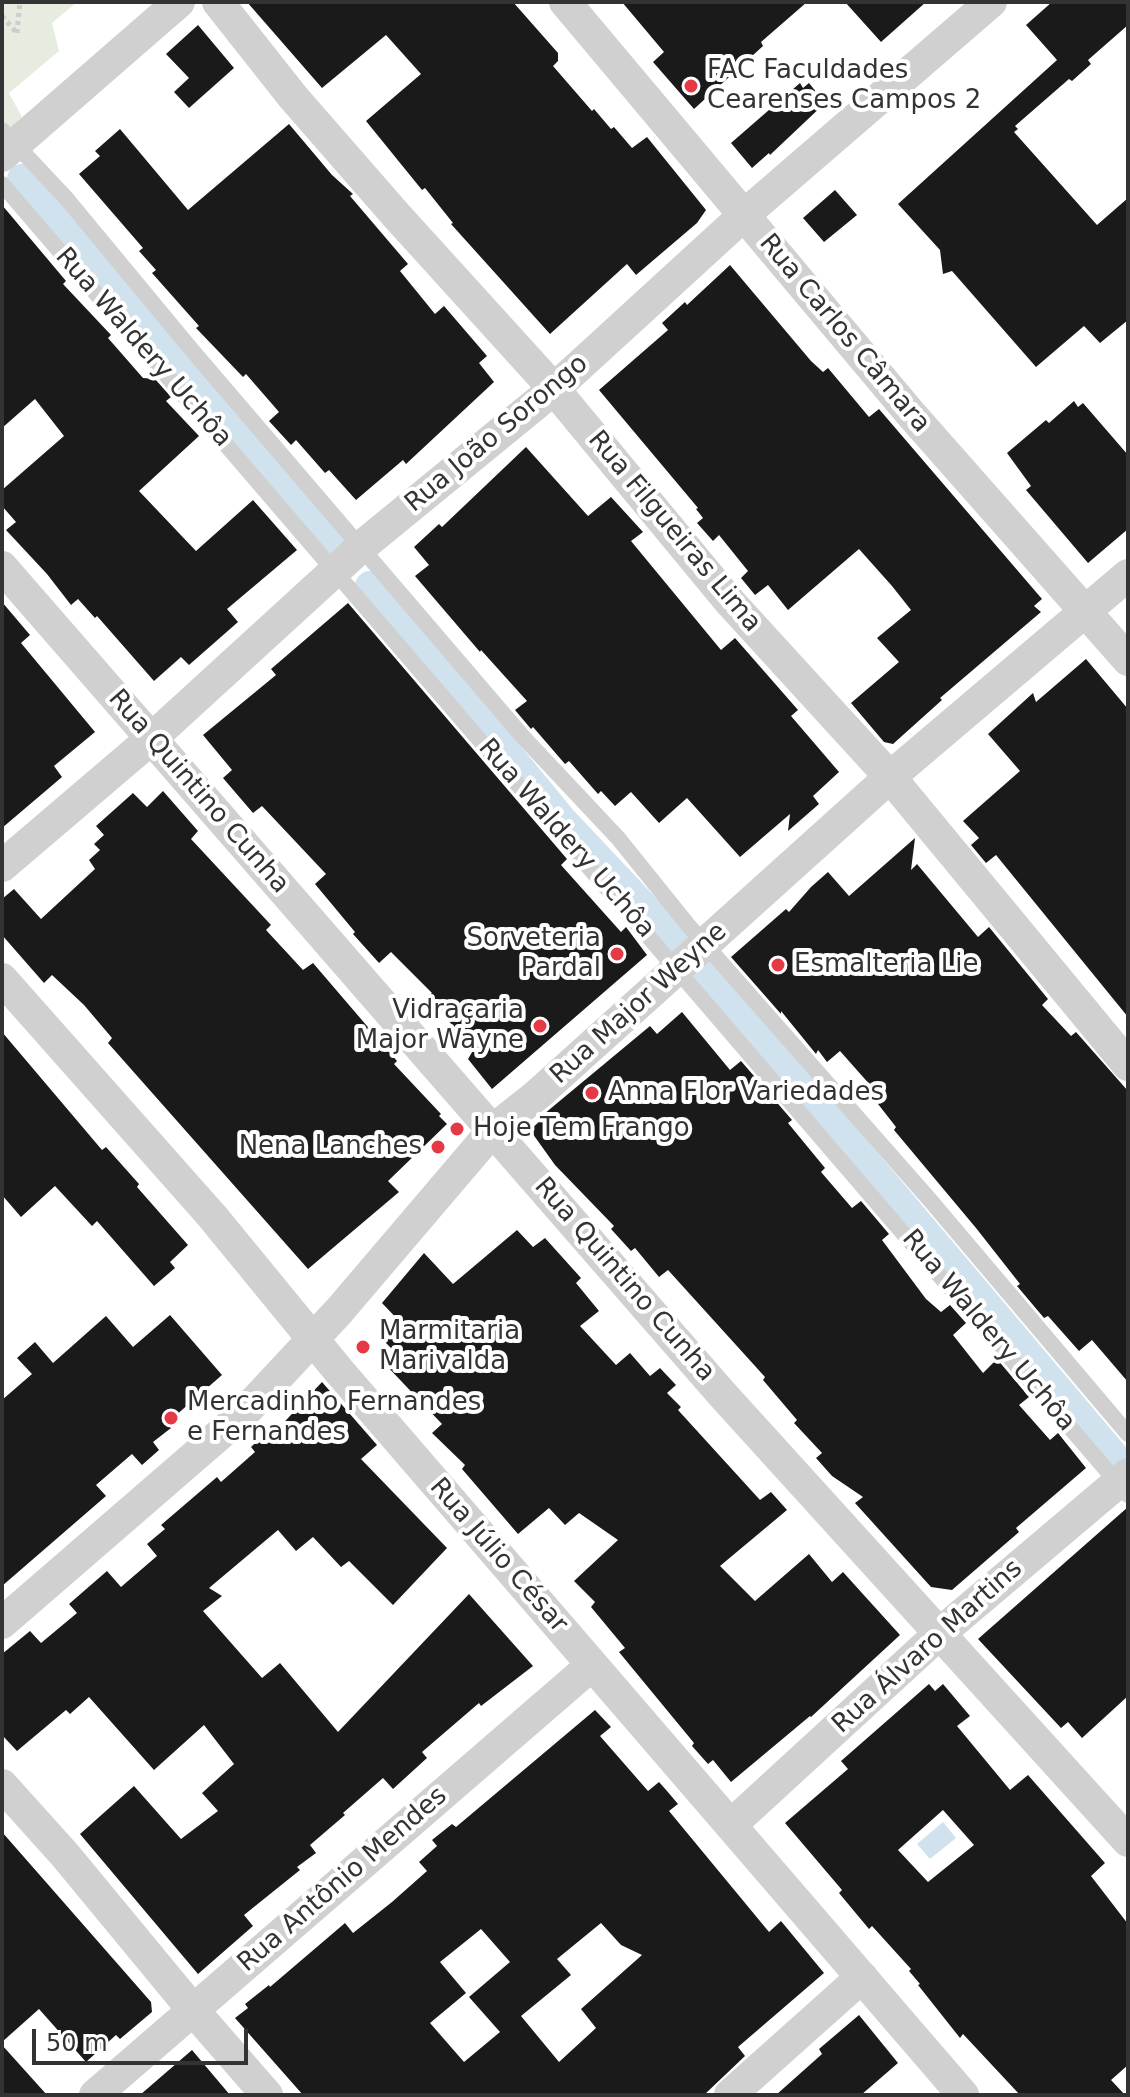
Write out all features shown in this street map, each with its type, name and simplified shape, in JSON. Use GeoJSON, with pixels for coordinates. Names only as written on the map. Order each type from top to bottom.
{"type":"FeatureCollection","features":[{"type":"Feature","properties":{"kind":"street"},"geometry":{"type":"LineString","coordinates":[[7,144],[179,2]]}},
{"type":"Feature","properties":{"kind":"street","name":"Rua Filgueiras Lima"},"geometry":{"type":"LineString","coordinates":[[218,2],[303,109],[554,389],[730,602],[890,777],[1128,1065]]}},
{"type":"Feature","properties":{"kind":"street","name":"Rua Carlos Câmara"},"geometry":{"type":"LineString","coordinates":[[565,2],[910,413],[1128,660]]}},
{"type":"Feature","properties":{"kind":"street","name":"Rua João Sorongo"},"geometry":{"type":"LineString","coordinates":[[2,866],[151,739],[361,547],[554,389],[743,216],[991,2]]}},
{"type":"Feature","properties":{"kind":"street","name":"Rua Quintino Cunha"},"geometry":{"type":"LineString","coordinates":[[2,567],[722,1394],[1128,1841]]}},
{"type":"Feature","properties":{"kind":"street","name":"Rua Major Weyne"},"geometry":{"type":"LineString","coordinates":[[2,1623],[241,1416],[313,1339],[494,1129],[537,1095],[890,777],[1128,575]]}},
{"type":"Feature","properties":{"kind":"street","name":"Rua Júlio César"},"geometry":{"type":"LineString","coordinates":[[2,979],[212,1216],[313,1339],[963,2095]]}},
{"type":"Feature","properties":{"kind":"street","name":"Rua Álvaro Martins"},"geometry":{"type":"LineString","coordinates":[[731,1825],[939,1634],[1124,1484]]}},
{"type":"Feature","properties":{"kind":"street","name":"Rua Antônio Mendes"},"geometry":{"type":"LineString","coordinates":[[95,2095],[592,1665]]}},
{"type":"Feature","properties":{"kind":"street"},"geometry":{"type":"LineString","coordinates":[[2,1785],[65,1855],[267,2095]]}},
{"type":"Feature","properties":{"kind":"street"},"geometry":{"type":"LineString","coordinates":[[730,2095],[862,1977]]}},
{"type":"Feature","properties":{"kind":"lane","name":"Rua Waldery Uchôa"},"geometry":{"type":"LineString","coordinates":[[7,144],[75,209],[524,738],[618,838],[705,945],[930,1200],[1128,1434]]}},
{"type":"Feature","properties":{"kind":"lane","name":"Rua Waldery Uchôa"},"geometry":{"type":"LineString","coordinates":[[2,184],[1124,1484]]}},
{"type":"Feature","properties":{"kind":"path"},"geometry":{"type":"LineString","coordinates":[[2,15],[17,33],[20,2]]}},
{"type":"Feature","properties":{"kind":"shaded area"},"geometry":{"type":"Polygon","coordinates":[[[2,2],[77,2],[52,23],[59,51],[9,93],[22,117],[6,134],[2,129],[2,2]]]}},
{"type":"Feature","properties":{"kind":"water"},"geometry":{"type":"Polygon","coordinates":[[[943,1822],[956,1838],[930,1859],[917,1844],[943,1822]]]}},
{"type":"Feature","properties":{"kind":"building"},"geometry":{"type":"Polygon","coordinates":[[[247,2],[513,2],[558,53],[558,61],[553,66],[592,111],[594,109],[611,129],[614,127],[632,148],[647,137],[706,210],[697,223],[636,275],[627,264],[550,334],[451,224],[425,188],[422,190],[366,121],[421,74],[386,35],[322,88],[247,2]]]}},
{"type":"Feature","properties":{"kind":"building","name":"FAC Faculdades Cearenses Campos 2"},"geometry":{"type":"Polygon","coordinates":[[[622,2],[807,2],[761,42],[763,46],[694,109],[653,62],[664,52],[622,2]]]}},
{"type":"Feature","properties":{"kind":"building"},"geometry":{"type":"Polygon","coordinates":[[[845,2],[926,2],[881,42],[845,2]]]}},
{"type":"Feature","properties":{"kind":"building"},"geometry":{"type":"Polygon","coordinates":[[[1052,2],[1128,2],[1128,25],[1088,60],[1091,64],[1072,81],[1069,79],[1015,126],[1018,129],[1014,132],[1097,225],[1128,198],[1128,320],[1100,343],[1084,326],[1036,367],[952,271],[943,274],[940,250],[898,204],[1057,60],[1026,25],[1052,2]]]}},
{"type":"Feature","properties":{"kind":"building"},"geometry":{"type":"Polygon","coordinates":[[[198,25],[234,68],[189,108],[174,92],[189,78],[166,54],[198,25]]]}},
{"type":"Feature","properties":{"kind":"building"},"geometry":{"type":"Polygon","coordinates":[[[800,83],[803,88],[809,83],[825,103],[752,168],[731,143],[800,83]]]}},
{"type":"Feature","properties":{"kind":"building"},"geometry":{"type":"Polygon","coordinates":[[[289,124],[332,175],[353,194],[350,196],[408,264],[400,271],[435,314],[444,306],[487,356],[479,363],[494,382],[406,464],[403,460],[356,500],[329,470],[325,473],[296,440],[291,445],[269,421],[279,412],[246,374],[243,377],[196,328],[199,326],[152,273],[156,270],[139,251],[143,248],[79,174],[100,156],[95,151],[120,129],[188,210],[289,124]]]}},
{"type":"Feature","properties":{"kind":"building"},"geometry":{"type":"Polygon","coordinates":[[[835,190],[857,215],[824,242],[803,218],[835,190]]]}},
{"type":"Feature","properties":{"kind":"building"},"geometry":{"type":"Polygon","coordinates":[[[2,205],[66,281],[63,284],[111,335],[108,338],[143,378],[155,379],[171,397],[166,401],[199,436],[139,491],[196,551],[253,500],[297,550],[227,609],[238,622],[189,665],[181,657],[154,681],[97,616],[95,618],[78,599],[71,605],[6,530],[16,522],[2,506],[2,490],[64,436],[35,399],[2,428],[2,205]]]}},
{"type":"Feature","properties":{"kind":"building"},"geometry":{"type":"Polygon","coordinates":[[[730,265],[811,361],[823,372],[828,368],[869,417],[879,409],[1042,599],[1034,606],[1041,612],[940,698],[942,700],[893,744],[884,742],[851,703],[899,662],[877,638],[911,610],[892,586],[859,549],[788,610],[768,585],[755,595],[741,578],[748,571],[719,535],[713,541],[697,523],[703,518],[698,508],[599,390],[668,330],[662,323],[685,302],[687,305],[730,265]]]}},
{"type":"Feature","properties":{"kind":"building"},"geometry":{"type":"Polygon","coordinates":[[[1074,401],[1078,407],[1083,403],[1128,455],[1128,529],[1088,563],[1026,490],[1031,486],[1007,453],[1074,401]]]}},
{"type":"Feature","properties":{"kind":"building"},"geometry":{"type":"Polygon","coordinates":[[[526,447],[588,516],[611,497],[643,532],[631,541],[721,650],[735,638],[798,710],[791,716],[839,772],[813,796],[819,804],[788,831],[790,814],[740,857],[687,798],[659,823],[631,792],[615,806],[601,791],[598,794],[569,761],[565,764],[533,727],[531,729],[515,710],[527,701],[415,576],[429,565],[414,547],[439,524],[442,527],[526,447]]]}},
{"type":"Feature","properties":{"kind":"building"},"geometry":{"type":"Polygon","coordinates":[[[2,602],[30,635],[21,643],[95,732],[54,766],[62,777],[2,828],[2,602]]]}},
{"type":"Feature","properties":{"kind":"building"},"geometry":{"type":"Polygon","coordinates":[[[348,603],[567,859],[561,865],[621,932],[626,927],[647,955],[492,1089],[468,1059],[474,1049],[427,997],[432,993],[391,952],[379,963],[353,934],[355,932],[315,884],[326,874],[262,806],[253,813],[223,778],[232,770],[203,735],[276,675],[271,669],[348,603]]]}},
{"type":"Feature","properties":{"kind":"building"},"geometry":{"type":"Polygon","coordinates":[[[1086,659],[1128,709],[1128,1017],[996,855],[986,863],[971,845],[979,838],[963,821],[1020,771],[988,734],[1033,693],[1036,702],[1086,659]]]}},
{"type":"Feature","properties":{"kind":"building"},"geometry":{"type":"Polygon","coordinates":[[[163,791],[198,831],[191,839],[271,925],[266,930],[303,970],[313,963],[447,1124],[388,1181],[399,1192],[308,1269],[108,1043],[112,1038],[84,1005],[52,975],[44,983],[2,935],[2,899],[14,889],[41,919],[95,869],[89,860],[100,850],[94,844],[104,835],[96,826],[133,793],[147,807],[163,791]]]}},
{"type":"Feature","properties":{"kind":"building"},"geometry":{"type":"Polygon","coordinates":[[[915,838],[911,870],[917,864],[978,937],[989,927],[1048,999],[1042,1005],[1071,1036],[1076,1032],[1128,1091],[1128,1382],[1092,1340],[1079,1351],[1048,1316],[1044,1318],[976,1228],[894,1130],[896,1127],[867,1090],[871,1086],[840,1051],[827,1062],[818,1050],[816,1054],[731,957],[786,909],[789,912],[828,872],[849,896],[915,838]]]}},
{"type":"Feature","properties":{"kind":"building"},"geometry":{"type":"Polygon","coordinates":[[[682,1012],[730,1070],[741,1061],[792,1120],[788,1123],[825,1168],[821,1172],[852,1208],[861,1201],[889,1234],[882,1240],[926,1299],[941,1312],[950,1305],[966,1323],[953,1335],[983,1373],[997,1359],[1029,1397],[1019,1405],[1050,1440],[1058,1433],[1086,1468],[1016,1528],[1019,1532],[952,1590],[931,1587],[855,1503],[863,1497],[832,1476],[816,1458],[822,1453],[794,1423],[797,1420],[763,1380],[765,1377],[668,1270],[659,1277],[635,1248],[631,1251],[611,1229],[614,1226],[555,1165],[530,1130],[540,1121],[538,1119],[650,1026],[657,1034],[682,1012]]]}},
{"type":"Feature","properties":{"kind":"building"},"geometry":{"type":"Polygon","coordinates":[[[2,1032],[102,1150],[106,1147],[139,1184],[137,1187],[188,1245],[170,1262],[175,1268],[154,1286],[97,1221],[92,1226],[55,1186],[21,1217],[2,1195],[2,1032]]]}},
{"type":"Feature","properties":{"kind":"building"},"geometry":{"type":"Polygon","coordinates":[[[517,1230],[533,1247],[545,1238],[581,1278],[576,1283],[599,1311],[580,1326],[616,1365],[630,1353],[650,1376],[660,1368],[676,1385],[667,1393],[681,1407],[678,1410],[760,1500],[771,1492],[787,1510],[720,1566],[755,1601],[809,1554],[832,1582],[843,1572],[900,1635],[811,1717],[731,1782],[713,1760],[708,1764],[692,1746],[694,1743],[619,1652],[625,1648],[591,1607],[595,1602],[574,1581],[618,1540],[579,1513],[565,1525],[549,1508],[518,1534],[462,1469],[465,1465],[432,1433],[442,1424],[383,1362],[394,1351],[384,1341],[402,1324],[382,1303],[424,1253],[453,1284],[517,1230]]]}},
{"type":"Feature","properties":{"kind":"building"},"geometry":{"type":"Polygon","coordinates":[[[170,1315],[222,1375],[167,1423],[171,1428],[153,1442],[159,1450],[142,1465],[132,1454],[96,1485],[106,1496],[2,1586],[2,1400],[32,1374],[17,1358],[35,1342],[53,1363],[106,1316],[133,1347],[170,1315]]]}},
{"type":"Feature","properties":{"kind":"building"},"geometry":{"type":"Polygon","coordinates":[[[322,1382],[377,1445],[361,1459],[447,1548],[393,1605],[349,1561],[341,1567],[313,1537],[296,1551],[278,1530],[209,1588],[222,1596],[203,1611],[262,1678],[280,1663],[338,1732],[469,1594],[533,1666],[481,1706],[479,1703],[422,1752],[427,1758],[393,1789],[383,1778],[343,1813],[345,1815],[310,1845],[316,1853],[297,1867],[300,1870],[244,1915],[253,1926],[198,1974],[80,1834],[134,1786],[181,1839],[218,1811],[202,1793],[234,1764],[204,1725],[154,1770],[89,1697],[70,1714],[66,1710],[17,1751],[2,1735],[2,1654],[30,1631],[41,1643],[77,1613],[69,1604],[107,1571],[121,1587],[157,1556],[147,1544],[165,1529],[161,1525],[217,1477],[221,1482],[255,1452],[251,1447],[268,1431],[272,1435],[322,1382]]]}},
{"type":"Feature","properties":{"kind":"building"},"geometry":{"type":"Polygon","coordinates":[[[1128,1507],[1128,1696],[1082,1738],[1068,1722],[1061,1728],[978,1639],[1128,1507]]]}},
{"type":"Feature","properties":{"kind":"building"},"geometry":{"type":"Polygon","coordinates":[[[929,1684],[935,1691],[943,1684],[970,1716],[957,1726],[1010,1790],[1028,1775],[1105,1863],[1091,1876],[1128,1924],[1128,2065],[1111,2080],[1125,2095],[1020,2095],[963,2034],[960,2038],[918,1985],[909,1971],[911,1969],[872,1926],[869,1929],[839,1893],[842,1890],[785,1823],[848,1769],[841,1761],[929,1684]],[[943,1810],[898,1850],[928,1882],[974,1845],[943,1810]]]}},
{"type":"Feature","properties":{"kind":"building"},"geometry":{"type":"Polygon","coordinates":[[[595,1710],[611,1727],[600,1736],[648,1791],[659,1782],[667,1791],[678,1804],[669,1811],[769,1932],[781,1921],[824,1973],[738,2047],[745,2056],[704,2095],[303,2095],[235,2018],[248,2008],[245,2004],[270,1987],[345,1923],[353,1933],[392,1902],[427,1871],[419,1862],[437,1846],[432,1840],[452,1824],[456,1827],[595,1710]],[[601,1923],[557,1959],[571,1975],[521,2016],[559,2062],[596,2028],[581,2009],[642,1955],[621,1945],[601,1923]],[[481,1929],[440,1962],[466,1993],[430,2023],[464,2062],[500,2032],[469,1997],[510,1962],[481,1929]]]}},
{"type":"Feature","properties":{"kind":"building"},"geometry":{"type":"Polygon","coordinates":[[[2,1832],[151,2002],[152,2012],[120,2039],[116,2035],[86,2062],[39,2009],[2,2042],[2,1832]]]}},
{"type":"Feature","properties":{"kind":"building"},"geometry":{"type":"Polygon","coordinates":[[[859,2015],[898,2063],[861,2095],[776,2095],[822,2054],[819,2049],[859,2015]]]}},
{"type":"Feature","properties":{"kind":"building"},"geometry":{"type":"Polygon","coordinates":[[[2,2045],[47,2095],[2,2095],[2,2045]]]}},
{"type":"Feature","properties":{"kind":"building"},"geometry":{"type":"Polygon","coordinates":[[[192,2050],[230,2095],[140,2095],[192,2050]]]}},
{"type":"Feature","properties":{"kind":"waterway"},"geometry":{"type":"LineString","coordinates":[[22,179],[333,540]]}},
{"type":"Feature","properties":{"kind":"waterway"},"geometry":{"type":"LineString","coordinates":[[370,586],[562,820],[709,976],[1128,1473]]}},
{"type":"Feature","properties":{"kind":"place","name":"FAC Faculdades Cearenses Campos 2"},"geometry":{"type":"Point","coordinates":[691,86]}},
{"type":"Feature","properties":{"kind":"place","name":"Sorveteria Pardal"},"geometry":{"type":"Point","coordinates":[617,954]}},
{"type":"Feature","properties":{"kind":"place","name":"Esmalteria Lie"},"geometry":{"type":"Point","coordinates":[778,965]}},
{"type":"Feature","properties":{"kind":"place","name":"Vidraçaria Major Wayne"},"geometry":{"type":"Point","coordinates":[540,1026]}},
{"type":"Feature","properties":{"kind":"place","name":"Anna Flor Variedades"},"geometry":{"type":"Point","coordinates":[592,1093]}},
{"type":"Feature","properties":{"kind":"place","name":"Hoje Tem Frango"},"geometry":{"type":"Point","coordinates":[457,1129]}},
{"type":"Feature","properties":{"kind":"place","name":"Nena Lanches"},"geometry":{"type":"Point","coordinates":[438,1147]}},
{"type":"Feature","properties":{"kind":"place","name":"Marmitaria Marivalda"},"geometry":{"type":"Point","coordinates":[363,1347]}},
{"type":"Feature","properties":{"kind":"place","name":"Mercadinho Fernandes e Fernandes"},"geometry":{"type":"Point","coordinates":[171,1418]}}]}
